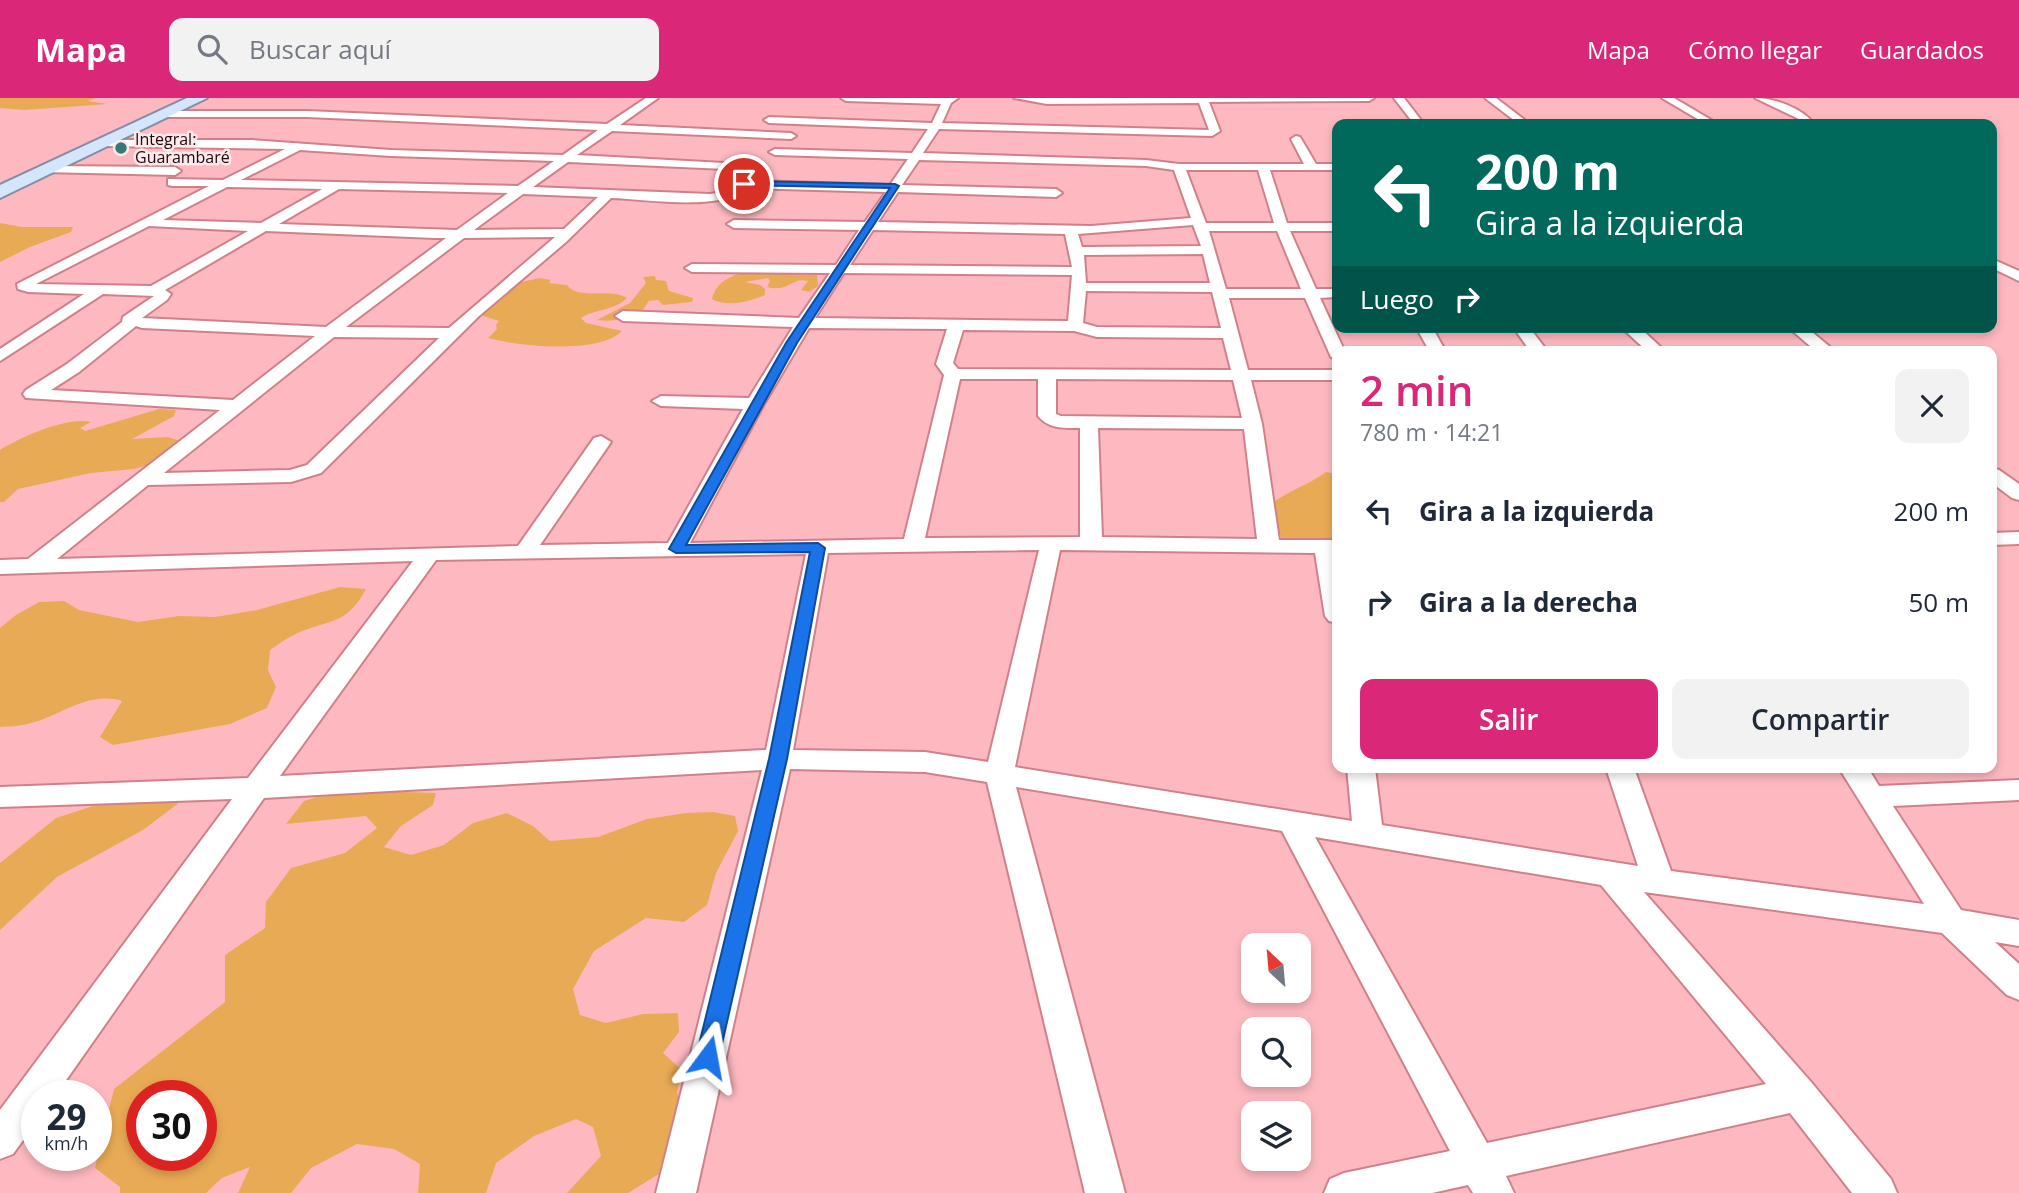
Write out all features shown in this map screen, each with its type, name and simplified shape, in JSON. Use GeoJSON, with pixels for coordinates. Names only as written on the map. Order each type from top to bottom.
{"type":"FeatureCollection","features":[{"type":"Feature","properties":{"kind":"main road"},"geometry":{"type":"LineString","coordinates":[[0,192],[199,98]]}},
{"type":"Feature","properties":{"kind":"street"},"geometry":{"type":"LineString","coordinates":[[12,569],[143,479],[327,332],[519,190],[611,129],[639,114],[653,98]]}},
{"type":"Feature","properties":{"kind":"street"},"geometry":{"type":"LineString","coordinates":[[846,98],[952,99]]}},
{"type":"Feature","properties":{"kind":"street"},"geometry":{"type":"LineString","coordinates":[[1019,98],[1041,130],[1121,162],[1179,167],[1332,168]]}},
{"type":"Feature","properties":{"kind":"street"},"geometry":{"type":"LineString","coordinates":[[775,152],[914,156],[1041,130],[1143,100],[1369,98]]}},
{"type":"Feature","properties":{"kind":"street"},"geometry":{"type":"LineString","coordinates":[[1399,98],[1415,119]]}},
{"type":"Feature","properties":{"kind":"street"},"geometry":{"type":"LineString","coordinates":[[1490,98],[1518,119]]}},
{"type":"Feature","properties":{"kind":"street"},"geometry":{"type":"LineString","coordinates":[[1667,98],[1704,119]]}},
{"type":"Feature","properties":{"kind":"street"},"geometry":{"type":"LineString","coordinates":[[1760,98],[1806,119]]}},
{"type":"Feature","properties":{"kind":"street"},"geometry":{"type":"LineString","coordinates":[[676,549],[755,404],[804,323],[841,271],[952,99]]}},
{"type":"Feature","properties":{"kind":"street"},"geometry":{"type":"LineString","coordinates":[[751,120],[1041,130],[1132,138],[1212,133],[1215,131],[1202,99]]}},
{"type":"Feature","properties":{"kind":"street"},"geometry":{"type":"LineString","coordinates":[[1132,138],[1139,123],[1137,104],[1143,100]]}},
{"type":"Feature","properties":{"kind":"street"},"geometry":{"type":"LineString","coordinates":[[1311,100],[1320,111]]}},
{"type":"Feature","properties":{"kind":"street"},"geometry":{"type":"LineString","coordinates":[[1207,112],[1283,111]]}},
{"type":"Feature","properties":{"kind":"street"},"geometry":{"type":"LineString","coordinates":[[165,114],[357,116],[791,136]]}},
{"type":"Feature","properties":{"kind":"street"},"geometry":{"type":"LineString","coordinates":[[132,322],[129,320],[132,317],[163,294],[154,290],[23,286],[28,281],[357,116]]}},
{"type":"Feature","properties":{"kind":"street"},"geometry":{"type":"LineString","coordinates":[[154,290],[444,121]]}},
{"type":"Feature","properties":{"kind":"street"},"geometry":{"type":"LineString","coordinates":[[46,170],[173,177],[225,183],[710,198],[733,194],[804,122]]}},
{"type":"Feature","properties":{"kind":"street"},"geometry":{"type":"LineString","coordinates":[[1296,139],[1312,167]]}},
{"type":"Feature","properties":{"kind":"street"},"geometry":{"type":"LineString","coordinates":[[104,143],[252,143],[391,153],[757,167]]}},
{"type":"Feature","properties":{"kind":"street"},"geometry":{"type":"LineString","coordinates":[[1179,167],[1209,250],[1253,425],[1269,545]]}},
{"type":"Feature","properties":{"kind":"street"},"geometry":{"type":"LineString","coordinates":[[1263,167],[1282,228],[1334,346]]}},
{"type":"Feature","properties":{"kind":"street"},"geometry":{"type":"LineString","coordinates":[[744,184],[895,186],[1056,193]]}},
{"type":"Feature","properties":{"kind":"street"},"geometry":{"type":"LineString","coordinates":[[143,479],[304,474],[324,460],[453,333],[607,195]]}},
{"type":"Feature","properties":{"kind":"street"},"geometry":{"type":"LineString","coordinates":[[146,223],[461,234],[567,233]]}},
{"type":"Feature","properties":{"kind":"street"},"geometry":{"type":"LineString","coordinates":[[734,224],[1091,230],[1198,224],[1332,227]]}},
{"type":"Feature","properties":{"kind":"street"},"geometry":{"type":"LineString","coordinates":[[1069,228],[1078,251],[1080,287],[1075,326]]}},
{"type":"Feature","properties":{"kind":"street"},"geometry":{"type":"LineString","coordinates":[[1078,251],[1209,250]]}},
{"type":"Feature","properties":{"kind":"street"},"geometry":{"type":"LineString","coordinates":[[1997,266],[2019,277]]}},
{"type":"Feature","properties":{"kind":"street"},"geometry":{"type":"LineString","coordinates":[[692,268],[1078,271]]}},
{"type":"Feature","properties":{"kind":"street"},"geometry":{"type":"LineString","coordinates":[[1080,287],[1332,293]]}},
{"type":"Feature","properties":{"kind":"street"},"geometry":{"type":"LineString","coordinates":[[0,356],[100,290]]}},
{"type":"Feature","properties":{"kind":"street"},"geometry":{"type":"LineString","coordinates":[[623,316],[804,323],[1075,326],[1097,332],[1228,333]]}},
{"type":"Feature","properties":{"kind":"street"},"geometry":{"type":"LineString","coordinates":[[234,405],[32,394],[73,368],[132,322],[327,332],[453,333]]}},
{"type":"Feature","properties":{"kind":"street"},"geometry":{"type":"LineString","coordinates":[[956,325],[944,364],[953,374],[1332,375]]}},
{"type":"Feature","properties":{"kind":"street"},"geometry":{"type":"LineString","coordinates":[[1636,333],[1651,346]]}},
{"type":"Feature","properties":{"kind":"street"},"geometry":{"type":"LineString","coordinates":[[1804,333],[1820,346]]}},
{"type":"Feature","properties":{"kind":"street"},"geometry":{"type":"LineString","coordinates":[[913,545],[953,374]]}},
{"type":"Feature","properties":{"kind":"street"},"geometry":{"type":"LineString","coordinates":[[1047,376],[1047,416],[1057,422],[1253,425]]}},
{"type":"Feature","properties":{"kind":"street"},"geometry":{"type":"LineString","coordinates":[[661,401],[755,404]]}},
{"type":"Feature","properties":{"kind":"street"},"geometry":{"type":"LineString","coordinates":[[1089,423],[1091,544]]}},
{"type":"Feature","properties":{"kind":"street"},"geometry":{"type":"LineString","coordinates":[[525,552],[601,442]]}},
{"type":"Feature","properties":{"kind":"street"},"geometry":{"type":"LineString","coordinates":[[1997,478],[2019,494]]}},
{"type":"Feature","properties":{"kind":"street"},"geometry":{"type":"LineString","coordinates":[[1997,539],[2019,538]]}},
{"type":"Feature","properties":{"kind":"street"},"geometry":{"type":"LineString","coordinates":[[12,569],[430,554],[913,545],[1051,543],[1331,547]]}},
{"type":"Feature","properties":{"kind":"street"},"geometry":{"type":"LineString","coordinates":[[1051,543],[999,775],[1105,1193]]}},
{"type":"Feature","properties":{"kind":"street"},"geometry":{"type":"LineString","coordinates":[[676,1193],[778,759],[818,548]]}},
{"type":"Feature","properties":{"kind":"street"},"geometry":{"type":"LineString","coordinates":[[0,1141],[430,554]]}},
{"type":"Feature","properties":{"kind":"street"},"geometry":{"type":"LineString","coordinates":[[0,797],[256,788],[778,759],[925,762],[1660,882],[1951,921],[2019,933]]}},
{"type":"Feature","properties":{"kind":"street"},"geometry":{"type":"LineString","coordinates":[[1362,773],[1368,833]]}},
{"type":"Feature","properties":{"kind":"street"},"geometry":{"type":"LineString","coordinates":[[1622,773],[1660,882]]}},
{"type":"Feature","properties":{"kind":"street"},"geometry":{"type":"LineString","coordinates":[[1852,773],[1951,921],[2019,985]]}},
{"type":"Feature","properties":{"kind":"street"},"geometry":{"type":"LineString","coordinates":[[1870,797],[2019,790]]}},
{"type":"Feature","properties":{"kind":"street"},"geometry":{"type":"LineString","coordinates":[[1291,821],[1486,1179]]}},
{"type":"Feature","properties":{"kind":"street"},"geometry":{"type":"LineString","coordinates":[[1610,874],[1798,1094],[1877,1193]]}},
{"type":"Feature","properties":{"kind":"street"},"geometry":{"type":"LineString","coordinates":[[1344,1193],[1486,1179],[1798,1094]]}},
{"type":"Feature","properties":{"kind":"shaded area"},"geometry":{"type":"Polygon","coordinates":[[[0,98],[96,98],[88,101],[108,104],[24,110],[0,108],[0,98]]]}},
{"type":"Feature","properties":{"kind":"shaded area"},"geometry":{"type":"Polygon","coordinates":[[[0,223],[22,227],[73,227],[71,232],[30,247],[0,262],[0,223]]]}},
{"type":"Feature","properties":{"kind":"shaded area"},"geometry":{"type":"Polygon","coordinates":[[[747,272],[817,275],[818,286],[809,292],[801,290],[808,281],[803,280],[780,288],[767,287],[770,281],[768,278],[745,282],[760,285],[765,289],[765,295],[731,303],[712,299],[725,280],[747,272]]]}},
{"type":"Feature","properties":{"kind":"shaded area"},"geometry":{"type":"Polygon","coordinates":[[[655,276],[656,280],[666,281],[669,291],[693,298],[692,302],[663,305],[658,300],[649,301],[643,309],[627,318],[597,320],[630,303],[646,283],[643,277],[655,276]]]}},
{"type":"Feature","properties":{"kind":"shaded area"},"geometry":{"type":"Polygon","coordinates":[[[540,278],[551,280],[549,283],[567,285],[579,292],[620,295],[627,298],[617,305],[581,318],[586,323],[622,331],[611,339],[577,346],[538,346],[488,338],[497,329],[499,321],[483,316],[479,307],[502,286],[540,278]]]}},
{"type":"Feature","properties":{"kind":"shaded area"},"geometry":{"type":"Polygon","coordinates":[[[159,409],[176,410],[174,416],[132,439],[168,437],[180,441],[154,464],[91,473],[18,489],[4,502],[0,502],[0,450],[57,425],[91,422],[80,428],[85,431],[159,409]]]}},
{"type":"Feature","properties":{"kind":"shaded area"},"geometry":{"type":"Polygon","coordinates":[[[1326,472],[1332,473],[1332,541],[1311,543],[1284,540],[1270,525],[1266,508],[1326,472]]]}},
{"type":"Feature","properties":{"kind":"shaded area"},"geometry":{"type":"Polygon","coordinates":[[[340,587],[366,589],[351,610],[343,616],[291,636],[270,650],[268,670],[276,687],[267,708],[230,724],[113,745],[100,737],[122,701],[96,699],[35,722],[0,727],[0,628],[39,602],[64,601],[79,610],[138,622],[179,616],[215,617],[257,610],[340,587]]]}},
{"type":"Feature","properties":{"kind":"shaded area"},"geometry":{"type":"Polygon","coordinates":[[[340,790],[436,793],[433,805],[401,826],[384,847],[411,855],[444,845],[473,823],[507,813],[533,826],[550,841],[598,837],[647,819],[686,813],[713,812],[735,816],[738,831],[716,873],[707,905],[684,922],[646,918],[594,951],[573,989],[580,1015],[606,1023],[643,1014],[678,1013],[679,1032],[663,1053],[682,1070],[677,1092],[691,1130],[677,1163],[628,1193],[567,1193],[601,1156],[593,1127],[576,1119],[534,1136],[496,1163],[486,1193],[418,1193],[420,1164],[394,1149],[357,1144],[311,1168],[291,1193],[238,1193],[250,1167],[222,1178],[206,1193],[120,1193],[120,1187],[99,1171],[112,1171],[114,1089],[225,1002],[225,955],[265,928],[266,902],[291,868],[345,853],[377,828],[366,816],[286,824],[304,801],[340,790]]]}},
{"type":"Feature","properties":{"kind":"shaded area"},"geometry":{"type":"Polygon","coordinates":[[[127,795],[180,802],[143,830],[57,877],[0,930],[0,863],[56,818],[127,795]]]}},
{"type":"Feature","properties":{"kind":"place","name":"Integral: Guarambaré"},"geometry":{"type":"Point","coordinates":[121,148]}},
{"type":"Feature","properties":{"kind":"route"},"geometry":{"type":"LineString","coordinates":[[708,1057],[778,759],[818,548],[676,549],[755,404],[804,323],[895,186],[744,184]]}}]}
